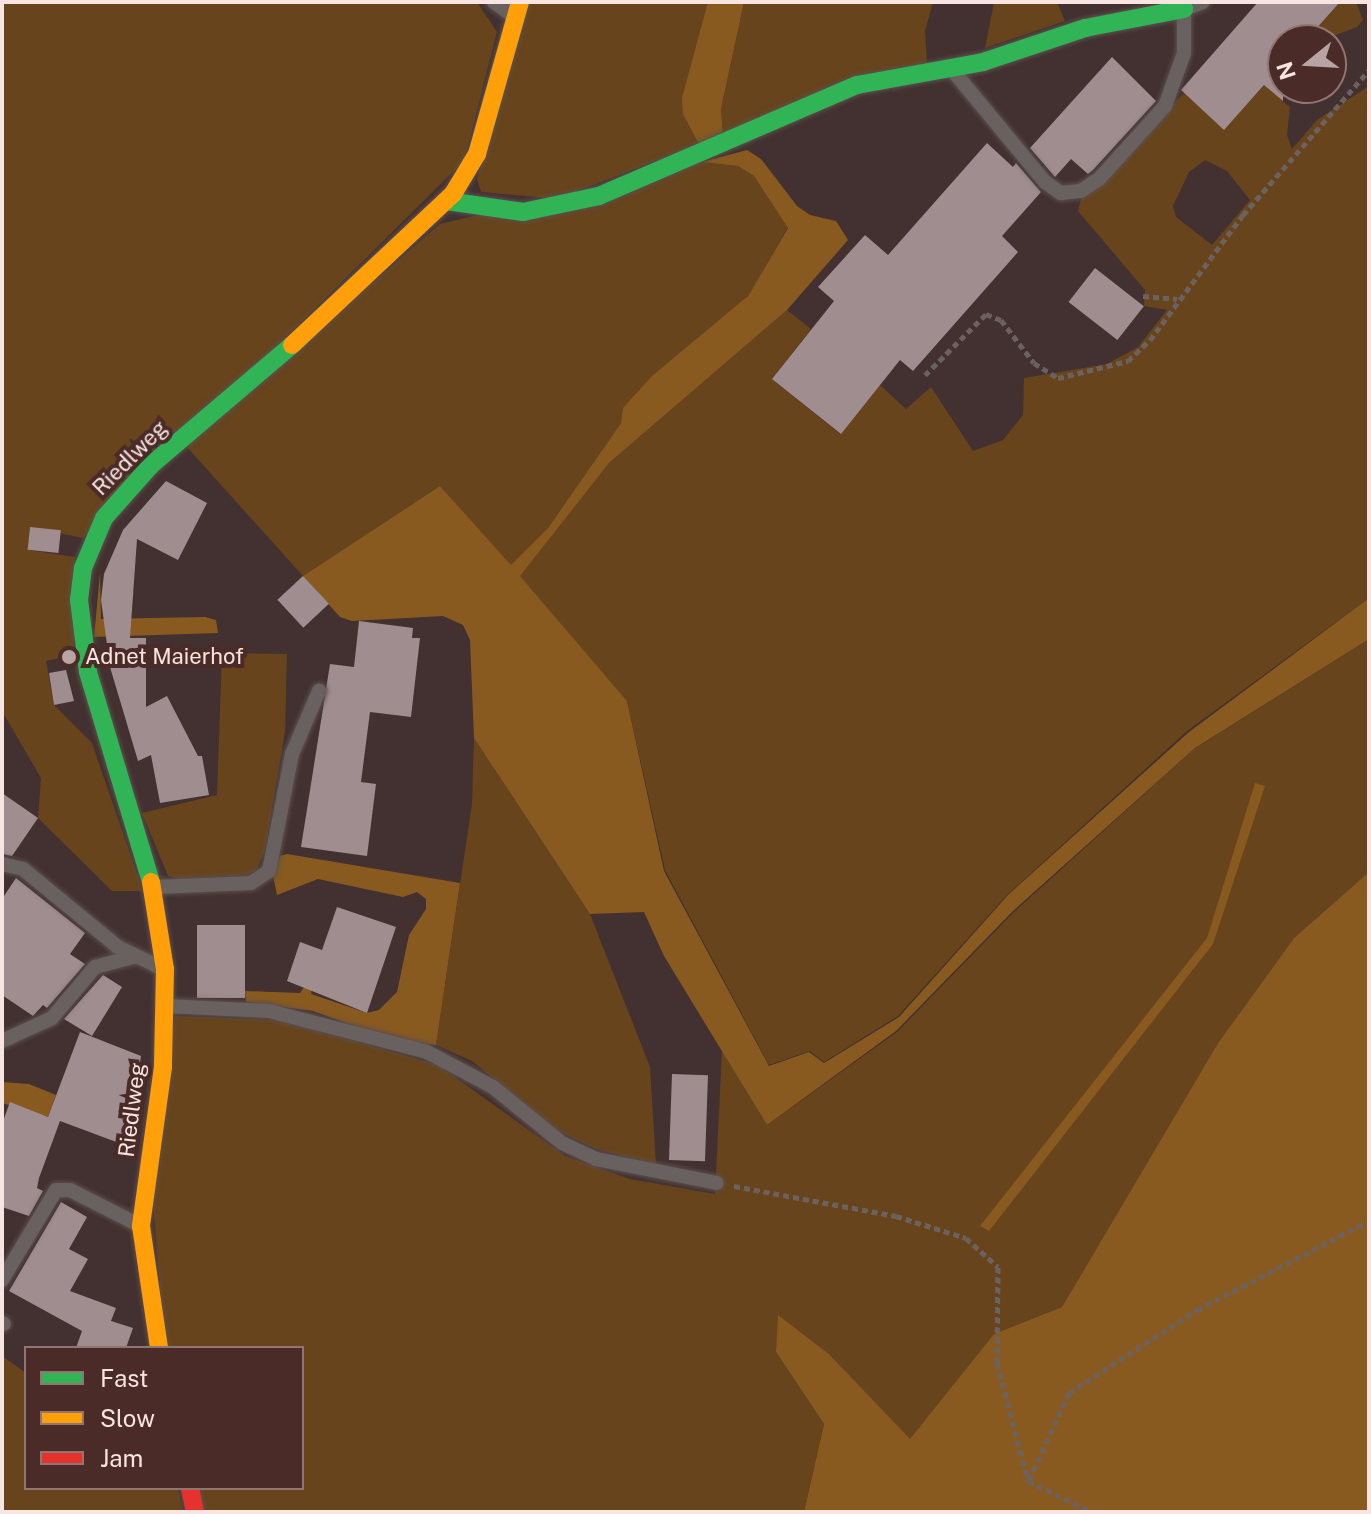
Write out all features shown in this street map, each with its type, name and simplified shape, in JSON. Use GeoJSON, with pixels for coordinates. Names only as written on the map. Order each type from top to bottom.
{"type":"FeatureCollection","features":[{"type":"Feature","properties":{"kind":"street"},"geometry":{"type":"LineString","coordinates":[[447,201],[523,212],[599,196],[857,85],[950,69],[1085,28],[1184,9]]}},
{"type":"Feature","properties":{"kind":"street","name":"Riedlweg"},"geometry":{"type":"LineString","coordinates":[[159,1346],[141,1226],[163,1067],[165,969],[153,887],[108,748],[86,660],[79,600],[91,544],[121,496],[151,465],[288,349],[447,201],[477,154],[517,10]]}},
{"type":"Feature","properties":{"kind":"street"},"geometry":{"type":"LineString","coordinates":[[190,1490],[195,1512]]}},
{"type":"Feature","properties":{"kind":"lane"},"geometry":{"type":"LineString","coordinates":[[494,2],[517,10]]}},
{"type":"Feature","properties":{"kind":"lane"},"geometry":{"type":"LineString","coordinates":[[950,69],[1045,182],[1061,193],[1081,191],[1100,178],[1172,94],[1184,53],[1184,9],[1203,2]]}},
{"type":"Feature","properties":{"kind":"lane"},"geometry":{"type":"LineString","coordinates":[[153,887],[251,883],[269,871],[298,732],[319,691]]}},
{"type":"Feature","properties":{"kind":"lane"},"geometry":{"type":"LineString","coordinates":[[2,864],[31,874],[133,957],[165,969]]}},
{"type":"Feature","properties":{"kind":"lane"},"geometry":{"type":"LineString","coordinates":[[2,1041],[52,1018],[95,967],[133,957]]}},
{"type":"Feature","properties":{"kind":"lane"},"geometry":{"type":"LineString","coordinates":[[166,1006],[269,1011],[427,1052],[493,1087],[562,1143],[596,1159],[717,1183]]}},
{"type":"Feature","properties":{"kind":"lane"},"geometry":{"type":"LineString","coordinates":[[2,1280],[56,1190],[70,1190],[141,1226]]}},
{"type":"Feature","properties":{"kind":"path"},"geometry":{"type":"LineString","coordinates":[[925,375],[986,314],[1001,320],[1034,363],[1058,378],[1109,369],[1139,352],[1243,215],[1369,70]]}},
{"type":"Feature","properties":{"kind":"path"},"geometry":{"type":"LineString","coordinates":[[1143,296],[1178,299]]}},
{"type":"Feature","properties":{"kind":"path"},"geometry":{"type":"LineString","coordinates":[[717,1183],[896,1216],[966,1238],[998,1267],[997,1363],[1028,1481],[1092,1512]]}},
{"type":"Feature","properties":{"kind":"path"},"geometry":{"type":"LineString","coordinates":[[1028,1481],[1069,1393],[1197,1310],[1369,1221]]}},
{"type":"Feature","properties":{"kind":"shaded area"},"geometry":{"type":"Polygon","coordinates":[[[2,2],[477,2],[497,32],[464,161],[83,538],[30,527],[28,550],[75,557],[74,655],[46,661],[54,705],[92,743],[143,891],[112,891],[38,818],[41,778],[2,711],[2,2]]]}},
{"type":"Feature","properties":{"kind":"shaded area"},"geometry":{"type":"Polygon","coordinates":[[[529,2],[708,2],[699,144],[557,199],[481,192],[477,179],[529,2]]]}},
{"type":"Feature","properties":{"kind":"shaded area"},"geometry":{"type":"Polygon","coordinates":[[[708,2],[744,2],[721,109],[723,135],[699,144],[683,114],[682,98],[708,2]]]}},
{"type":"Feature","properties":{"kind":"shaded area"},"geometry":{"type":"Polygon","coordinates":[[[744,2],[933,2],[925,31],[927,63],[723,135],[721,109],[744,2]]]}},
{"type":"Feature","properties":{"kind":"shaded area"},"geometry":{"type":"Polygon","coordinates":[[[994,2],[1057,2],[1065,21],[985,48],[994,2]]]}},
{"type":"Feature","properties":{"kind":"shaded area"},"geometry":{"type":"Polygon","coordinates":[[[1340,2],[1356,2],[1363,20],[1357,27],[1347,31],[1347,24],[1320,24],[1340,2]]]}},
{"type":"Feature","properties":{"kind":"shaded area"},"geometry":{"type":"Polygon","coordinates":[[[1267,82],[1267,104],[1286,104],[1290,107],[1287,135],[1292,149],[1317,120],[1341,104],[1347,104],[1347,100],[1369,86],[1369,598],[1187,731],[1006,896],[898,1016],[824,1062],[810,1051],[769,1065],[665,870],[627,701],[519,576],[609,463],[787,310],[811,329],[772,379],[840,434],[880,385],[906,409],[931,387],[973,451],[1003,440],[1023,415],[1024,378],[1107,364],[1138,347],[1167,310],[1144,306],[1145,290],[1078,211],[1081,199],[1184,93],[1224,129],[1267,82]],[[1205,160],[1189,172],[1173,206],[1176,217],[1212,245],[1250,200],[1227,171],[1205,160]]]}},
{"type":"Feature","properties":{"kind":"shaded area"},"geometry":{"type":"Polygon","coordinates":[[[747,150],[761,159],[797,206],[810,215],[836,221],[848,240],[787,310],[609,463],[520,576],[627,701],[664,871],[769,1066],[809,1052],[824,1063],[899,1017],[1008,895],[1189,732],[1369,598],[1369,639],[1195,748],[1013,911],[896,1031],[767,1125],[664,956],[644,912],[590,914],[474,738],[470,640],[463,625],[443,616],[352,621],[340,617],[303,576],[440,486],[511,565],[548,528],[621,423],[623,408],[652,376],[748,296],[788,228],[754,176],[738,166],[702,162],[747,150]]]}},
{"type":"Feature","properties":{"kind":"shaded area"},"geometry":{"type":"Polygon","coordinates":[[[702,162],[738,166],[754,176],[788,227],[748,296],[621,423],[548,528],[511,566],[440,486],[303,576],[186,446],[440,224],[702,162]]]}},
{"type":"Feature","properties":{"kind":"shaded area"},"geometry":{"type":"Polygon","coordinates":[[[100,573],[101,619],[205,617],[216,620],[218,633],[94,637],[100,573]]]}},
{"type":"Feature","properties":{"kind":"shaded area"},"geometry":{"type":"Polygon","coordinates":[[[1369,639],[1369,872],[1294,938],[1218,1043],[1062,1307],[994,1334],[910,1440],[829,1354],[779,1316],[776,1352],[824,1424],[804,1512],[202,1512],[196,1490],[304,1490],[304,1346],[165,1346],[152,1191],[175,1016],[281,1020],[438,1065],[565,1156],[630,1179],[715,1194],[722,1051],[767,1125],[897,1032],[1014,912],[1194,749],[1369,639]]]}},
{"type":"Feature","properties":{"kind":"shaded area"},"geometry":{"type":"Polygon","coordinates":[[[222,653],[287,654],[285,732],[265,850],[257,869],[248,875],[179,879],[168,876],[142,813],[217,795],[222,653]]]}},
{"type":"Feature","properties":{"kind":"shaded area"},"geometry":{"type":"Polygon","coordinates":[[[474,738],[590,914],[650,1067],[656,1165],[596,1149],[558,1131],[472,1061],[436,1045],[472,804],[474,738]]]}},
{"type":"Feature","properties":{"kind":"shaded area"},"geometry":{"type":"Polygon","coordinates":[[[1255,783],[1265,786],[1213,944],[989,1231],[980,1226],[1207,938],[1255,783]]]}},
{"type":"Feature","properties":{"kind":"shaded area"},"geometry":{"type":"Polygon","coordinates":[[[287,854],[460,883],[436,1045],[390,1039],[313,1011],[246,1002],[245,991],[300,993],[304,987],[312,989],[311,994],[367,1013],[379,1010],[397,992],[409,935],[426,909],[426,899],[417,892],[403,897],[318,879],[277,895],[273,876],[280,856],[287,854]]]}},
{"type":"Feature","properties":{"kind":"shaded area"},"geometry":{"type":"Polygon","coordinates":[[[1369,872],[1369,1512],[804,1512],[824,1424],[776,1352],[778,1315],[829,1354],[910,1439],[994,1334],[1062,1307],[1218,1043],[1294,938],[1369,872]]]}},
{"type":"Feature","properties":{"kind":"shaded area"},"geometry":{"type":"Polygon","coordinates":[[[2,1082],[29,1084],[56,1095],[48,1117],[2,1103],[2,1082]]]}},
{"type":"Feature","properties":{"kind":"shaded area"},"geometry":{"type":"Polygon","coordinates":[[[2,1356],[24,1372],[24,1490],[178,1490],[183,1512],[2,1512],[2,1356]]]}},
{"type":"Feature","properties":{"kind":"building"},"geometry":{"type":"Polygon","coordinates":[[[1258,2],[1340,2],[1320,24],[1267,24],[1267,88],[1264,85],[1224,130],[1181,90],[1258,2]]]}},
{"type":"Feature","properties":{"kind":"building"},"geometry":{"type":"Polygon","coordinates":[[[1112,57],[1156,101],[1088,174],[1071,159],[1055,177],[1030,148],[1112,57]]]}},
{"type":"Feature","properties":{"kind":"building"},"geometry":{"type":"Polygon","coordinates":[[[987,143],[1013,167],[1016,163],[1041,192],[1002,236],[1018,252],[913,371],[900,360],[841,434],[772,379],[834,301],[818,287],[865,235],[888,255],[987,143]]]}},
{"type":"Feature","properties":{"kind":"building"},"geometry":{"type":"Polygon","coordinates":[[[1095,268],[1144,306],[1117,340],[1069,302],[1095,268]]]}},
{"type":"Feature","properties":{"kind":"building"},"geometry":{"type":"Polygon","coordinates":[[[166,481],[207,503],[178,560],[137,539],[130,638],[146,638],[146,707],[167,696],[198,756],[202,756],[209,795],[160,803],[151,755],[138,761],[110,667],[101,600],[104,574],[123,530],[166,481]]]}},
{"type":"Feature","properties":{"kind":"building"},"geometry":{"type":"Polygon","coordinates":[[[30,527],[61,530],[58,553],[28,550],[30,527]]]}},
{"type":"Feature","properties":{"kind":"building"},"geometry":{"type":"Polygon","coordinates":[[[303,576],[329,604],[303,628],[277,600],[303,576]]]}},
{"type":"Feature","properties":{"kind":"building"},"geometry":{"type":"Polygon","coordinates":[[[359,621],[413,628],[412,638],[420,638],[411,717],[370,712],[361,782],[376,784],[367,856],[301,847],[330,664],[354,667],[359,621]]]}},
{"type":"Feature","properties":{"kind":"building"},"geometry":{"type":"Polygon","coordinates":[[[66,670],[74,701],[54,705],[49,673],[66,670]]]}},
{"type":"Feature","properties":{"kind":"building"},"geometry":{"type":"Polygon","coordinates":[[[2,793],[38,818],[12,856],[2,854],[2,793]]]}},
{"type":"Feature","properties":{"kind":"building"},"geometry":{"type":"Polygon","coordinates":[[[16,878],[85,933],[70,954],[85,964],[47,1008],[43,1005],[33,1016],[2,995],[2,899],[16,878]]]}},
{"type":"Feature","properties":{"kind":"building"},"geometry":{"type":"Polygon","coordinates":[[[337,907],[396,927],[367,1013],[287,981],[300,942],[322,950],[337,907]]]}},
{"type":"Feature","properties":{"kind":"building"},"geometry":{"type":"Polygon","coordinates":[[[197,925],[245,925],[245,998],[197,998],[197,925]]]}},
{"type":"Feature","properties":{"kind":"building"},"geometry":{"type":"Polygon","coordinates":[[[103,975],[122,987],[92,1036],[64,1019],[103,975]]]}},
{"type":"Feature","properties":{"kind":"building"},"geometry":{"type":"Polygon","coordinates":[[[80,1032],[141,1056],[127,1146],[60,1121],[39,1178],[37,1188],[43,1191],[29,1216],[2,1207],[2,1124],[10,1102],[48,1117],[80,1032]]]}},
{"type":"Feature","properties":{"kind":"building"},"geometry":{"type":"Polygon","coordinates":[[[672,1074],[708,1075],[705,1161],[669,1160],[672,1074]]]}},
{"type":"Feature","properties":{"kind":"building"},"geometry":{"type":"Polygon","coordinates":[[[61,1202],[87,1217],[69,1249],[88,1259],[70,1291],[116,1308],[111,1321],[133,1328],[127,1346],[77,1346],[82,1331],[9,1291],[61,1202]]]}},
{"type":"Feature","properties":{"kind":"traffic: fast"},"geometry":{"type":"LineString","coordinates":[[447,201],[523,212],[599,196],[857,85],[983,62],[1085,28],[1184,9]]}},
{"type":"Feature","properties":{"kind":"traffic: fast"},"geometry":{"type":"LineString","coordinates":[[151,882],[88,672],[79,600],[83,568],[104,518],[151,465],[292,345]]}},
{"type":"Feature","properties":{"kind":"traffic: slow"},"geometry":{"type":"LineString","coordinates":[[292,345],[453,194],[477,154],[520,2]]}},
{"type":"Feature","properties":{"kind":"traffic: slow"},"geometry":{"type":"LineString","coordinates":[[151,882],[165,969],[163,1067],[141,1226],[159,1346]]}},
{"type":"Feature","properties":{"kind":"traffic: jam"},"geometry":{"type":"LineString","coordinates":[[190,1490],[195,1512]]}},
{"type":"Feature","properties":{"kind":"place","name":"Adnet Maierhof"},"geometry":{"type":"Point","coordinates":[69,657]}}]}
